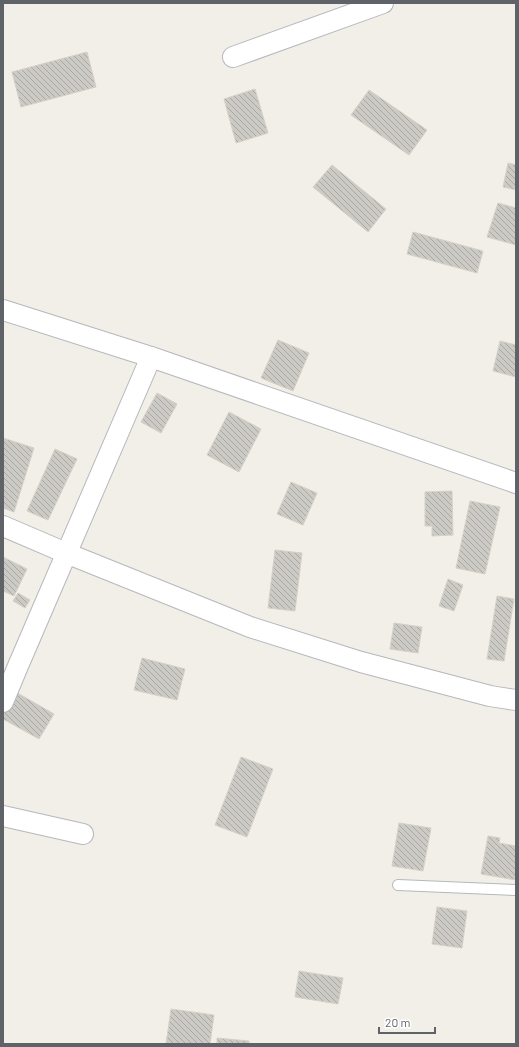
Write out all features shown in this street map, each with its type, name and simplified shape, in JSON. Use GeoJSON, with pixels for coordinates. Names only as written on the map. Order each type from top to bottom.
{"type":"FeatureCollection","features":[{"type":"Feature","properties":{"kind":"street"},"geometry":{"type":"LineString","coordinates":[[233,57],[383,3]]}},
{"type":"Feature","properties":{"kind":"street"},"geometry":{"type":"LineString","coordinates":[[3,310],[151,357],[516,482]]}},
{"type":"Feature","properties":{"kind":"street"},"geometry":{"type":"LineString","coordinates":[[3,702],[151,357]]}},
{"type":"Feature","properties":{"kind":"street"},"geometry":{"type":"LineString","coordinates":[[3,526],[250,627],[361,662],[490,696],[516,700]]}},
{"type":"Feature","properties":{"kind":"street"},"geometry":{"type":"LineString","coordinates":[[3,816],[83,834]]}},
{"type":"Feature","properties":{"kind":"lane"},"geometry":{"type":"LineString","coordinates":[[398,885],[516,890]]}},
{"type":"Feature","properties":{"kind":"building"},"geometry":{"type":"Polygon","coordinates":[[[87,52],[96,87],[21,107],[12,72],[87,52]]]}},
{"type":"Feature","properties":{"kind":"building"},"geometry":{"type":"Polygon","coordinates":[[[255,89],[268,133],[236,143],[224,99],[255,89]]]}},
{"type":"Feature","properties":{"kind":"building"},"geometry":{"type":"Polygon","coordinates":[[[369,90],[427,130],[409,155],[351,115],[369,90]]]}},
{"type":"Feature","properties":{"kind":"building"},"geometry":{"type":"Polygon","coordinates":[[[508,163],[516,165],[516,190],[503,187],[508,163]]]}},
{"type":"Feature","properties":{"kind":"building"},"geometry":{"type":"Polygon","coordinates":[[[332,165],[386,209],[368,232],[313,187],[332,165]]]}},
{"type":"Feature","properties":{"kind":"building"},"geometry":{"type":"Polygon","coordinates":[[[498,203],[516,208],[516,245],[487,237],[498,203]]]}},
{"type":"Feature","properties":{"kind":"building"},"geometry":{"type":"Polygon","coordinates":[[[413,232],[483,251],[477,273],[407,254],[413,232]]]}},
{"type":"Feature","properties":{"kind":"building"},"geometry":{"type":"Polygon","coordinates":[[[278,340],[309,353],[293,391],[261,378],[278,340]]]}},
{"type":"Feature","properties":{"kind":"building"},"geometry":{"type":"Polygon","coordinates":[[[500,341],[516,345],[516,377],[493,371],[500,341]]]}},
{"type":"Feature","properties":{"kind":"building"},"geometry":{"type":"Polygon","coordinates":[[[157,393],[177,404],[161,433],[141,422],[157,393]]]}},
{"type":"Feature","properties":{"kind":"building"},"geometry":{"type":"Polygon","coordinates":[[[229,412],[261,429],[239,472],[207,455],[229,412]]]}},
{"type":"Feature","properties":{"kind":"building"},"geometry":{"type":"Polygon","coordinates":[[[3,438],[34,448],[14,512],[3,508],[3,438]]]}},
{"type":"Feature","properties":{"kind":"building"},"geometry":{"type":"Polygon","coordinates":[[[55,449],[77,459],[48,520],[27,511],[55,449]]]}},
{"type":"Feature","properties":{"kind":"building"},"geometry":{"type":"Polygon","coordinates":[[[291,482],[317,493],[303,525],[277,514],[291,482]]]}},
{"type":"Feature","properties":{"kind":"building"},"geometry":{"type":"Polygon","coordinates":[[[452,491],[453,535],[432,536],[432,526],[425,526],[425,492],[452,491]]]}},
{"type":"Feature","properties":{"kind":"building"},"geometry":{"type":"Polygon","coordinates":[[[470,501],[500,507],[485,574],[456,568],[470,501]]]}},
{"type":"Feature","properties":{"kind":"building"},"geometry":{"type":"Polygon","coordinates":[[[275,550],[302,553],[295,611],[268,608],[275,550]]]}},
{"type":"Feature","properties":{"kind":"building"},"geometry":{"type":"Polygon","coordinates":[[[3,557],[27,569],[14,596],[3,591],[3,557]]]}},
{"type":"Feature","properties":{"kind":"building"},"geometry":{"type":"Polygon","coordinates":[[[448,579],[463,585],[454,611],[439,606],[448,579]]]}},
{"type":"Feature","properties":{"kind":"building"},"geometry":{"type":"Polygon","coordinates":[[[18,593],[30,600],[25,608],[13,601],[18,593]]]}},
{"type":"Feature","properties":{"kind":"building"},"geometry":{"type":"Polygon","coordinates":[[[497,596],[514,599],[504,661],[487,659],[497,596]]]}},
{"type":"Feature","properties":{"kind":"building"},"geometry":{"type":"Polygon","coordinates":[[[394,623],[422,627],[418,653],[390,649],[394,623]]]}},
{"type":"Feature","properties":{"kind":"building"},"geometry":{"type":"Polygon","coordinates":[[[142,658],[185,669],[177,700],[134,690],[142,658]]]}},
{"type":"Feature","properties":{"kind":"building"},"geometry":{"type":"Polygon","coordinates":[[[14,691],[54,714],[39,739],[3,719],[3,711],[14,691]]]}},
{"type":"Feature","properties":{"kind":"building"},"geometry":{"type":"Polygon","coordinates":[[[241,757],[273,769],[247,837],[215,825],[241,757]]]}},
{"type":"Feature","properties":{"kind":"building"},"geometry":{"type":"Polygon","coordinates":[[[399,823],[431,828],[423,871],[392,866],[399,823]]]}},
{"type":"Feature","properties":{"kind":"building"},"geometry":{"type":"Polygon","coordinates":[[[488,836],[500,838],[499,843],[516,846],[516,880],[481,874],[488,836]]]}},
{"type":"Feature","properties":{"kind":"building"},"geometry":{"type":"Polygon","coordinates":[[[437,907],[467,911],[462,948],[432,944],[437,907]]]}},
{"type":"Feature","properties":{"kind":"building"},"geometry":{"type":"Polygon","coordinates":[[[299,971],[343,978],[338,1004],[295,997],[299,971]]]}},
{"type":"Feature","properties":{"kind":"building"},"geometry":{"type":"Polygon","coordinates":[[[171,1009],[214,1015],[210,1044],[166,1044],[171,1009]]]}},
{"type":"Feature","properties":{"kind":"building"},"geometry":{"type":"Polygon","coordinates":[[[217,1038],[249,1041],[249,1044],[217,1044],[217,1038]]]}}]}
